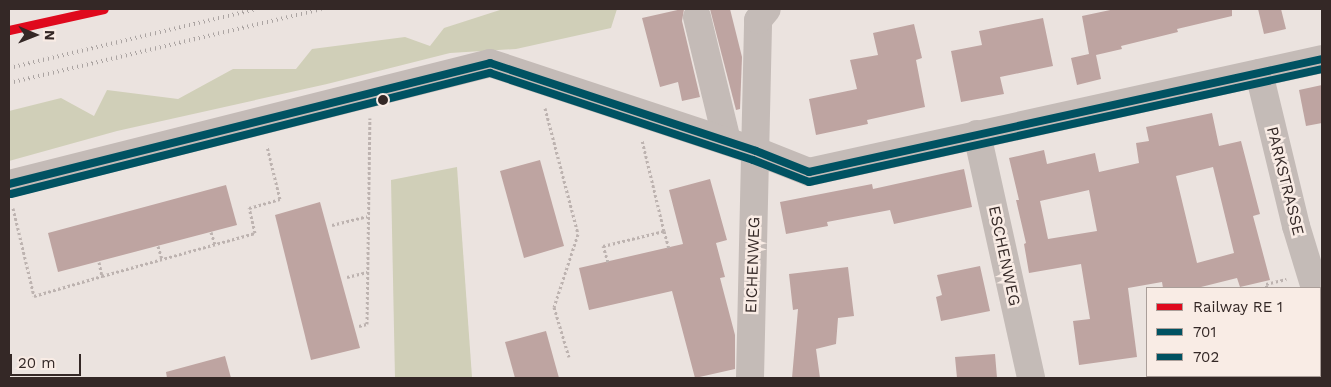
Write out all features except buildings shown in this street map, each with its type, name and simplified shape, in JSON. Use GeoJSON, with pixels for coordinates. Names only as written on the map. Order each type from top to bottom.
{"type":"FeatureCollection","features":[{"type":"Feature","properties":{"kind":"street","name":"EICHENWEG"},"geometry":{"type":"LineString","coordinates":[[750,378],[758,20],[767,9]]}},
{"type":"Feature","properties":{"kind":"street"},"geometry":{"type":"LineString","coordinates":[[697,17],[727,142]]}},
{"type":"Feature","properties":{"kind":"street"},"geometry":{"type":"LineString","coordinates":[[10,192],[260,121],[490,63],[756,151],[809,172],[1322,59]]}},
{"type":"Feature","properties":{"kind":"street","name":"PARKSTRASSE"},"geometry":{"type":"LineString","coordinates":[[1259,73],[1296,226],[1314,287]]}},
{"type":"Feature","properties":{"kind":"street","name":"ESCHENWEG"},"geometry":{"type":"LineString","coordinates":[[977,134],[1031,378]]}},
{"type":"Feature","properties":{"kind":"path"},"geometry":{"type":"LineString","coordinates":[[537,78],[578,234],[554,307],[569,357]]}},
{"type":"Feature","properties":{"kind":"path"},"geometry":{"type":"LineString","coordinates":[[359,326],[367,324],[370,93]]}},
{"type":"Feature","properties":{"kind":"path"},"geometry":{"type":"LineString","coordinates":[[635,111],[669,248]]}},
{"type":"Feature","properties":{"kind":"path"},"geometry":{"type":"LineString","coordinates":[[10,192],[34,296],[255,233],[249,208],[280,199],[260,121]]}},
{"type":"Feature","properties":{"kind":"path"},"geometry":{"type":"LineString","coordinates":[[332,225],[367,216]]}},
{"type":"Feature","properties":{"kind":"path"},"geometry":{"type":"LineString","coordinates":[[608,262],[604,246],[664,231]]}},
{"type":"Feature","properties":{"kind":"path"},"geometry":{"type":"LineString","coordinates":[[211,232],[215,244]]}},
{"type":"Feature","properties":{"kind":"path"},"geometry":{"type":"LineString","coordinates":[[158,246],[162,259]]}},
{"type":"Feature","properties":{"kind":"path"},"geometry":{"type":"LineString","coordinates":[[99,262],[102,276]]}},
{"type":"Feature","properties":{"kind":"path"},"geometry":{"type":"LineString","coordinates":[[347,277],[367,272]]}},
{"type":"Feature","properties":{"kind":"green space"},"geometry":{"type":"Polygon","coordinates":[[[503,9],[617,9],[611,28],[516,49],[450,53],[327,84],[117,131],[9,161],[9,111],[61,98],[94,116],[107,90],[178,99],[233,69],[296,69],[312,49],[405,37],[430,46],[444,28],[503,9]]]}},
{"type":"Feature","properties":{"kind":"green space"},"geometry":{"type":"Polygon","coordinates":[[[457,167],[472,377],[395,378],[391,180],[457,167]]]}},
{"type":"Feature","properties":{"kind":"railway"},"geometry":{"type":"LineString","coordinates":[[9,68],[256,9]]}},
{"type":"Feature","properties":{"kind":"railway"},"geometry":{"type":"LineString","coordinates":[[9,83],[321,9]]}},
{"type":"Feature","properties":{"kind":"transit line"},"geometry":{"type":"LineString","coordinates":[[9,30],[104,9]]}},
{"type":"Feature","properties":{"kind":"transit line","name":"701"},"geometry":{"type":"LineString","coordinates":[[9,184],[490,63],[756,151],[809,172],[1322,59]]}},
{"type":"Feature","properties":{"kind":"transit line","name":"702"},"geometry":{"type":"LineString","coordinates":[[11,194],[490,73],[753,160],[809,182],[1322,69]]}}]}
